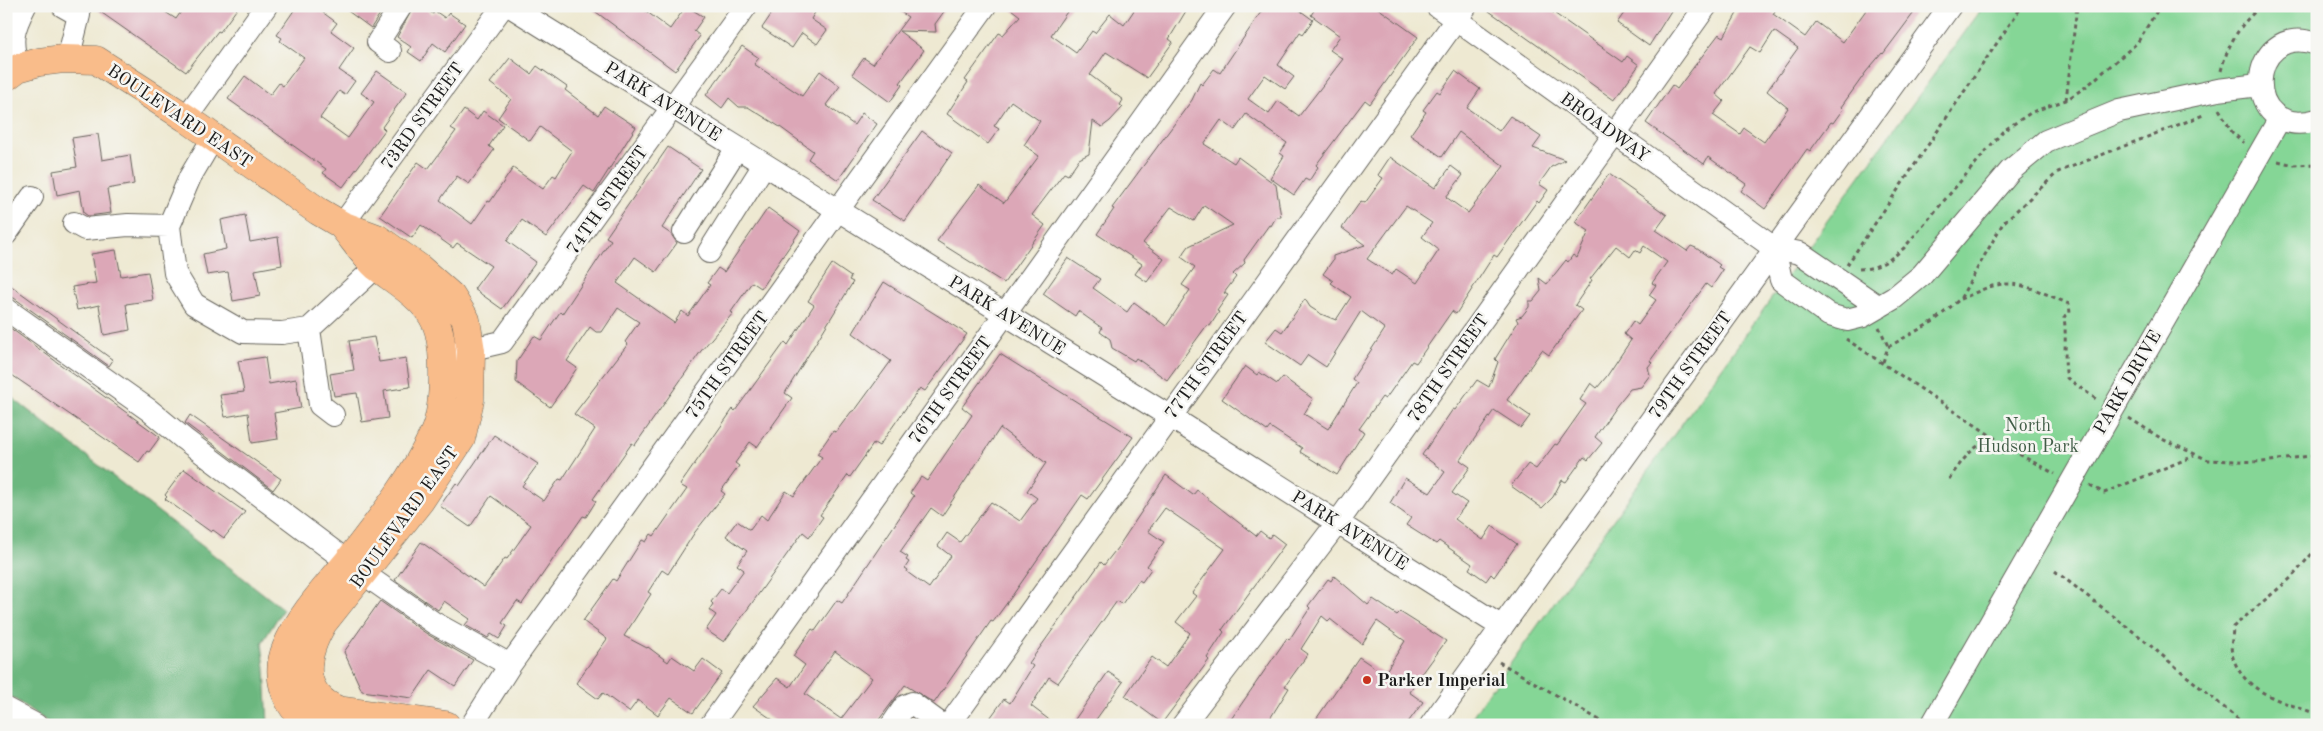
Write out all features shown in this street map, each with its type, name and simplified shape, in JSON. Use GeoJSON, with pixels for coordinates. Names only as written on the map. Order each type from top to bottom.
{"type":"FeatureCollection","features":[{"type":"Feature","properties":{"kind":"main road","name":"BOULEVARD EAST"},"geometry":{"type":"LineString","coordinates":[[12,73],[40,62],[68,59],[96,60],[186,118],[342,226],[377,266],[412,292],[428,312],[439,330],[442,356],[442,397],[435,431],[404,489],[313,641],[308,670],[310,683],[316,694],[326,705],[338,710],[446,725]]}},
{"type":"Feature","properties":{"kind":"main road","name":"BOULEVARD EAST"},"geometry":{"type":"LineString","coordinates":[[316,725],[297,712],[288,700],[281,668],[286,648],[301,624],[420,501],[461,439],[470,400],[471,351],[466,320],[451,296],[418,267],[377,238],[342,226]]}},
{"type":"Feature","properties":{"kind":"street"},"geometry":{"type":"LineString","coordinates":[[12,73],[13,29],[25,6]]}},
{"type":"Feature","properties":{"kind":"street"},"geometry":{"type":"LineString","coordinates":[[64,6],[78,15],[68,59]]}},
{"type":"Feature","properties":{"kind":"street"},"geometry":{"type":"LineString","coordinates":[[186,118],[266,6]]}},
{"type":"Feature","properties":{"kind":"street"},"geometry":{"type":"LineString","coordinates":[[390,51],[378,42],[401,6]]}},
{"type":"Feature","properties":{"kind":"street","name":"73RD STREET"},"geometry":{"type":"LineString","coordinates":[[342,226],[503,6]]}},
{"type":"Feature","properties":{"kind":"street","name":"PARK AVENUE"},"geometry":{"type":"LineString","coordinates":[[510,6],[1169,416],[1502,627]]}},
{"type":"Feature","properties":{"kind":"street","name":"74TH STREET"},"geometry":{"type":"LineString","coordinates":[[442,356],[471,351],[502,342],[746,6]]}},
{"type":"Feature","properties":{"kind":"street","name":"75TH STREET"},"geometry":{"type":"LineString","coordinates":[[472,725],[510,665],[985,6]]}},
{"type":"Feature","properties":{"kind":"street","name":"76TH STREET"},"geometry":{"type":"LineString","coordinates":[[711,725],[1225,6]]}},
{"type":"Feature","properties":{"kind":"street","name":"BROADWAY"},"geometry":{"type":"LineString","coordinates":[[1437,6],[1461,13],[1615,133],[1774,248]]}},
{"type":"Feature","properties":{"kind":"street","name":"78TH STREET"},"geometry":{"type":"LineString","coordinates":[[1183,725],[1338,522],[1706,6]]}},
{"type":"Feature","properties":{"kind":"street","name":"79TH STREET"},"geometry":{"type":"LineString","coordinates":[[1431,725],[1950,6]]}},
{"type":"Feature","properties":{"kind":"street","name":"77TH STREET"},"geometry":{"type":"LineString","coordinates":[[949,725],[1169,416],[1461,13]]}},
{"type":"Feature","properties":{"kind":"street"},"geometry":{"type":"LineString","coordinates":[[2317,44],[2295,40],[2272,51],[2262,67],[2259,85],[2262,98],[2269,110],[2280,118],[2292,122],[2305,123],[2317,120]]}},
{"type":"Feature","properties":{"kind":"street"},"geometry":{"type":"LineString","coordinates":[[1879,307],[1800,253],[1774,248],[1781,280],[1829,315],[1839,319],[1854,319],[1879,307],[1894,298],[1922,276],[2010,171],[2046,141],[2120,111],[2218,90],[2259,85]]}},
{"type":"Feature","properties":{"kind":"street","name":"PARK DRIVE"},"geometry":{"type":"LineString","coordinates":[[1932,725],[2280,118]]}},
{"type":"Feature","properties":{"kind":"street"},"geometry":{"type":"LineString","coordinates":[[213,138],[190,177],[169,226],[175,273],[194,304],[243,332],[282,332],[309,329],[377,266]]}},
{"type":"Feature","properties":{"kind":"street"},"geometry":{"type":"LineString","coordinates":[[684,232],[737,148]]}},
{"type":"Feature","properties":{"kind":"street"},"geometry":{"type":"LineString","coordinates":[[709,252],[764,165]]}},
{"type":"Feature","properties":{"kind":"street"},"geometry":{"type":"LineString","coordinates":[[6,234],[32,197]]}},
{"type":"Feature","properties":{"kind":"street"},"geometry":{"type":"LineString","coordinates":[[74,223],[85,229],[128,225],[169,226]]}},
{"type":"Feature","properties":{"kind":"street"},"geometry":{"type":"LineString","coordinates":[[6,309],[149,410],[184,439],[356,567],[434,622],[510,665]]}},
{"type":"Feature","properties":{"kind":"street"},"geometry":{"type":"LineString","coordinates":[[309,329],[320,405],[333,415]]}},
{"type":"Feature","properties":{"kind":"street"},"geometry":{"type":"LineString","coordinates":[[892,725],[905,706],[912,703],[942,725]]}},
{"type":"Feature","properties":{"kind":"street"},"geometry":{"type":"LineString","coordinates":[[6,708],[32,724]]}},
{"type":"Feature","properties":{"kind":"path"},"geometry":{"type":"LineString","coordinates":[[1846,267],[2022,6]]}},
{"type":"Feature","properties":{"kind":"path"},"geometry":{"type":"LineString","coordinates":[[2066,100],[2077,6]]}},
{"type":"Feature","properties":{"kind":"path"},"geometry":{"type":"LineString","coordinates":[[1838,264],[1846,267],[1868,269],[1880,266],[1892,258],[1904,248],[2004,131],[2032,112],[2066,100],[2137,43],[2160,6]]}},
{"type":"Feature","properties":{"kind":"path"},"geometry":{"type":"LineString","coordinates":[[2220,71],[2234,36],[2262,6]]}},
{"type":"Feature","properties":{"kind":"path"},"geometry":{"type":"LineString","coordinates":[[1883,362],[1888,346],[1934,322],[1960,299],[2003,223],[2058,172],[2219,109],[2232,132],[2248,147]]}},
{"type":"Feature","properties":{"kind":"path"},"geometry":{"type":"LineString","coordinates":[[2275,160],[2294,165],[2317,164]]}},
{"type":"Feature","properties":{"kind":"path"},"geometry":{"type":"LineString","coordinates":[[1960,299],[1998,284],[2018,286],[2036,291],[2069,304],[2070,314],[2064,317],[2067,338],[2064,361],[2067,378],[2096,399]]}},
{"type":"Feature","properties":{"kind":"path"},"geometry":{"type":"LineString","coordinates":[[1845,339],[1883,362],[1995,438],[2055,474]]}},
{"type":"Feature","properties":{"kind":"path"},"geometry":{"type":"LineString","coordinates":[[2129,418],[2162,439],[2208,460],[2262,462],[2317,455]]}},
{"type":"Feature","properties":{"kind":"path"},"geometry":{"type":"LineString","coordinates":[[1949,479],[1966,455],[1980,442],[1995,438]]}},
{"type":"Feature","properties":{"kind":"path"},"geometry":{"type":"LineString","coordinates":[[2089,484],[2104,493],[2195,455]]}},
{"type":"Feature","properties":{"kind":"path"},"geometry":{"type":"LineString","coordinates":[[2317,548],[2291,578],[2233,627],[2231,652],[2241,676],[2264,694],[2317,714]]}},
{"type":"Feature","properties":{"kind":"path"},"geometry":{"type":"LineString","coordinates":[[2056,571],[2139,636],[2245,725]]}},
{"type":"Feature","properties":{"kind":"path"},"geometry":{"type":"LineString","coordinates":[[1498,662],[1608,725]]}},
{"type":"Feature","properties":{"kind":"green space","name":"North Hudson Park"},"geometry":{"type":"Polygon","coordinates":[[[1984,6],[2317,6],[2317,725],[1467,725],[1491,688],[1493,688],[1816,236],[1984,6]]]}},
{"type":"Feature","properties":{"kind":"green space"},"geometry":{"type":"Polygon","coordinates":[[[6,393],[283,609],[262,643],[268,725],[52,725],[6,693],[6,393]]]}},
{"type":"Feature","properties":{"kind":"building"},"geometry":{"type":"Polygon","coordinates":[[[92,6],[156,6],[176,19],[185,6],[239,6],[186,72],[92,6]]]}},
{"type":"Feature","properties":{"kind":"building"},"geometry":{"type":"Polygon","coordinates":[[[297,6],[314,6],[337,23],[331,31],[354,48],[339,70],[355,81],[345,95],[339,91],[320,118],[348,138],[374,102],[361,93],[377,71],[407,92],[382,127],[385,130],[343,187],[323,173],[326,169],[228,99],[245,76],[270,95],[279,83],[283,86],[304,58],[280,41],[282,38],[277,35],[297,6]]]}},
{"type":"Feature","properties":{"kind":"building"},"geometry":{"type":"Polygon","coordinates":[[[341,6],[385,6],[371,28],[341,6]]]}},
{"type":"Feature","properties":{"kind":"building"},"geometry":{"type":"Polygon","coordinates":[[[414,6],[422,6],[433,14],[435,11],[445,18],[449,13],[465,24],[445,52],[433,43],[421,61],[408,52],[411,47],[397,37],[414,6]]]}},
{"type":"Feature","properties":{"kind":"building"},"geometry":{"type":"Polygon","coordinates":[[[588,6],[639,6],[670,29],[686,6],[704,17],[694,31],[700,36],[675,71],[588,6]]]}},
{"type":"Feature","properties":{"kind":"building"},"geometry":{"type":"Polygon","coordinates":[[[777,6],[819,6],[811,19],[827,30],[817,44],[802,33],[792,48],[762,28],[777,6]]]}},
{"type":"Feature","properties":{"kind":"building"},"geometry":{"type":"Polygon","coordinates":[[[892,6],[948,6],[935,24],[936,32],[899,31],[924,50],[900,83],[902,85],[890,102],[852,74],[864,58],[873,64],[908,17],[892,6]]]}},
{"type":"Feature","properties":{"kind":"building"},"geometry":{"type":"Polygon","coordinates":[[[1007,6],[1071,6],[1051,35],[1076,53],[1092,31],[1095,33],[1110,14],[1124,25],[1137,6],[1189,6],[1169,39],[1173,42],[1147,78],[1106,52],[1090,75],[1123,100],[1120,105],[1123,107],[1102,127],[1093,121],[1089,154],[1079,159],[1068,175],[1064,173],[1032,215],[1045,225],[1004,283],[937,241],[979,185],[1004,203],[1039,156],[1024,145],[1040,121],[1011,101],[994,126],[999,129],[988,144],[947,114],[968,82],[965,80],[999,33],[1003,35],[1020,16],[1007,6]]]}},
{"type":"Feature","properties":{"kind":"building"},"geometry":{"type":"Polygon","coordinates":[[[1265,6],[1294,6],[1313,20],[1303,34],[1300,32],[1278,65],[1294,77],[1285,89],[1265,75],[1248,99],[1269,114],[1278,101],[1299,116],[1343,59],[1330,50],[1340,36],[1311,15],[1317,6],[1375,6],[1418,37],[1370,104],[1365,100],[1316,165],[1318,167],[1309,181],[1305,179],[1294,195],[1270,178],[1284,156],[1280,153],[1287,143],[1246,114],[1235,130],[1221,120],[1204,144],[1234,163],[1238,157],[1276,185],[1281,217],[1276,217],[1271,226],[1269,225],[1244,260],[1245,263],[1233,274],[1236,277],[1224,293],[1228,295],[1217,311],[1219,312],[1210,326],[1207,325],[1167,380],[1136,358],[1134,361],[1112,348],[1110,339],[1100,332],[1102,328],[1078,311],[1075,316],[1043,294],[1068,258],[1100,279],[1093,288],[1127,312],[1134,302],[1166,326],[1190,290],[1182,285],[1195,267],[1181,257],[1189,246],[1233,225],[1204,205],[1194,221],[1171,207],[1143,243],[1164,259],[1147,282],[1135,274],[1142,264],[1097,234],[1114,209],[1112,208],[1192,100],[1200,83],[1202,85],[1214,69],[1220,73],[1265,6]]]}},
{"type":"Feature","properties":{"kind":"building"},"geometry":{"type":"Polygon","coordinates":[[[1482,6],[1544,6],[1623,62],[1627,56],[1639,65],[1614,100],[1482,6]]]}},
{"type":"Feature","properties":{"kind":"building"},"geometry":{"type":"Polygon","coordinates":[[[1629,6],[1674,6],[1649,46],[1617,23],[1629,6]]]}},
{"type":"Feature","properties":{"kind":"building"},"geometry":{"type":"Polygon","coordinates":[[[1741,6],[1778,6],[1773,14],[1805,37],[1816,22],[1843,42],[1869,6],[1919,6],[1883,54],[1866,72],[1841,107],[1843,109],[1833,123],[1831,122],[1810,151],[1807,149],[1765,209],[1741,191],[1746,184],[1708,157],[1704,164],[1646,123],[1672,85],[1677,89],[1719,34],[1724,37],[1741,6]],[[1774,31],[1760,53],[1750,47],[1716,94],[1724,101],[1713,115],[1740,134],[1744,128],[1764,142],[1788,108],[1767,91],[1798,48],[1774,31]]]}},
{"type":"Feature","properties":{"kind":"building"},"geometry":{"type":"Polygon","coordinates":[[[742,46],[759,58],[754,64],[802,96],[820,71],[840,86],[826,105],[854,125],[862,113],[877,124],[838,180],[808,159],[813,151],[780,127],[748,107],[739,107],[729,98],[722,108],[706,95],[742,46]]]}},
{"type":"Feature","properties":{"kind":"building"},"geometry":{"type":"Polygon","coordinates":[[[510,58],[531,74],[537,66],[567,87],[565,90],[598,115],[604,106],[636,127],[594,193],[584,186],[546,237],[522,220],[507,241],[536,262],[502,309],[474,289],[491,266],[457,243],[453,248],[421,225],[412,238],[380,216],[418,162],[428,169],[456,131],[451,128],[464,110],[477,120],[483,111],[503,125],[489,146],[494,150],[469,184],[457,176],[440,200],[472,224],[488,201],[490,202],[513,168],[543,189],[553,175],[556,177],[572,151],[540,127],[530,141],[498,118],[511,99],[490,83],[510,58]]]}},
{"type":"Feature","properties":{"kind":"building"},"geometry":{"type":"Polygon","coordinates":[[[1455,71],[1480,89],[1467,108],[1499,131],[1510,116],[1541,137],[1533,148],[1565,160],[1551,167],[1539,184],[1548,190],[1539,203],[1537,201],[1497,257],[1494,255],[1456,314],[1452,311],[1416,363],[1412,361],[1385,399],[1382,397],[1359,429],[1364,432],[1337,475],[1300,452],[1302,448],[1270,427],[1267,431],[1222,399],[1245,366],[1257,375],[1259,372],[1277,384],[1283,377],[1313,399],[1304,414],[1328,429],[1357,383],[1352,379],[1385,329],[1361,311],[1326,367],[1308,355],[1300,366],[1265,342],[1276,328],[1282,332],[1305,299],[1310,307],[1336,320],[1351,297],[1331,283],[1333,281],[1323,274],[1333,260],[1333,256],[1365,245],[1342,228],[1361,201],[1365,203],[1383,178],[1378,175],[1390,157],[1435,188],[1451,166],[1463,175],[1446,197],[1468,213],[1504,166],[1459,132],[1442,157],[1410,135],[1426,112],[1423,110],[1437,91],[1440,93],[1455,71]],[[1406,206],[1367,259],[1392,275],[1396,269],[1417,283],[1439,250],[1422,237],[1432,223],[1406,206]]]}},
{"type":"Feature","properties":{"kind":"building"},"geometry":{"type":"Polygon","coordinates":[[[922,131],[952,153],[905,221],[872,200],[922,131]]]}},
{"type":"Feature","properties":{"kind":"building"},"geometry":{"type":"Polygon","coordinates":[[[98,134],[102,160],[130,155],[134,184],[107,189],[111,213],[88,216],[84,213],[80,190],[57,195],[53,171],[77,167],[72,138],[98,134]]]}},
{"type":"Feature","properties":{"kind":"building"},"geometry":{"type":"Polygon","coordinates":[[[668,147],[701,169],[662,228],[671,234],[677,243],[656,272],[635,257],[617,283],[674,323],[682,311],[688,316],[710,285],[707,283],[718,268],[724,272],[768,208],[800,231],[761,288],[752,282],[731,312],[733,313],[701,351],[635,445],[632,443],[593,499],[596,501],[586,517],[583,516],[522,604],[517,601],[502,623],[507,626],[499,639],[491,634],[488,638],[465,625],[470,619],[444,601],[438,610],[395,580],[421,542],[484,587],[531,525],[491,496],[470,527],[440,506],[456,483],[459,486],[494,435],[538,464],[522,486],[544,501],[559,479],[562,480],[595,429],[574,414],[628,344],[625,342],[639,322],[618,308],[602,332],[596,332],[590,327],[567,361],[577,368],[550,407],[516,382],[517,361],[534,336],[541,340],[560,312],[562,314],[611,240],[606,237],[668,147]]]}},
{"type":"Feature","properties":{"kind":"building"},"geometry":{"type":"Polygon","coordinates":[[[1609,174],[1667,215],[1656,230],[1687,251],[1691,246],[1696,248],[1720,265],[1718,267],[1723,270],[1711,288],[1706,284],[1650,361],[1652,362],[1648,367],[1650,375],[1641,387],[1630,389],[1617,405],[1595,437],[1602,443],[1588,460],[1584,457],[1566,482],[1562,480],[1553,497],[1542,508],[1511,486],[1528,464],[1536,469],[1555,444],[1557,445],[1586,404],[1580,400],[1591,383],[1597,388],[1607,376],[1631,340],[1624,334],[1633,321],[1638,325],[1656,300],[1649,295],[1656,285],[1652,283],[1667,262],[1644,246],[1640,253],[1635,250],[1630,257],[1616,246],[1590,279],[1592,280],[1575,305],[1582,310],[1549,355],[1542,350],[1507,400],[1530,416],[1521,428],[1494,410],[1460,460],[1470,467],[1452,493],[1467,503],[1455,519],[1483,540],[1492,526],[1517,544],[1494,577],[1491,574],[1486,581],[1469,569],[1472,564],[1439,541],[1436,544],[1406,525],[1411,518],[1390,503],[1405,478],[1430,493],[1445,472],[1422,455],[1453,409],[1455,410],[1477,380],[1489,387],[1498,362],[1495,359],[1518,322],[1516,318],[1522,316],[1529,307],[1529,301],[1533,301],[1541,291],[1539,278],[1547,284],[1566,260],[1568,262],[1573,255],[1577,258],[1589,231],[1575,222],[1609,174]]]}},
{"type":"Feature","properties":{"kind":"building"},"geometry":{"type":"Polygon","coordinates":[[[245,215],[250,242],[278,237],[282,265],[255,270],[260,296],[233,301],[228,272],[207,275],[203,254],[226,249],[221,220],[245,215]]]}},
{"type":"Feature","properties":{"kind":"building"},"geometry":{"type":"Polygon","coordinates":[[[116,250],[121,276],[148,272],[153,300],[126,304],[130,330],[104,335],[99,305],[77,310],[72,287],[96,283],[91,254],[116,250]]]}},
{"type":"Feature","properties":{"kind":"building"},"geometry":{"type":"Polygon","coordinates":[[[832,264],[851,277],[849,280],[853,282],[785,393],[792,398],[757,447],[750,442],[735,463],[739,466],[721,491],[725,494],[695,532],[668,574],[662,570],[648,592],[651,594],[624,636],[648,647],[668,662],[672,656],[694,671],[703,659],[722,673],[693,713],[671,698],[658,715],[638,700],[629,712],[603,693],[598,699],[576,683],[607,639],[583,621],[613,579],[616,581],[642,540],[646,542],[651,534],[654,536],[687,489],[680,485],[733,409],[735,411],[785,342],[788,345],[814,305],[808,301],[832,264]]]}},
{"type":"Feature","properties":{"kind":"building"},"geometry":{"type":"Polygon","coordinates":[[[6,282],[113,360],[109,366],[14,298],[6,296],[6,282]]]}},
{"type":"Feature","properties":{"kind":"building"},"geometry":{"type":"Polygon","coordinates":[[[884,282],[967,334],[925,391],[920,388],[879,446],[874,443],[850,477],[848,475],[820,515],[823,517],[809,537],[803,532],[724,642],[706,630],[716,615],[709,610],[713,604],[711,602],[721,589],[727,593],[744,570],[737,565],[747,551],[726,536],[737,521],[750,530],[761,515],[767,520],[786,491],[794,496],[822,457],[817,454],[833,431],[836,432],[851,412],[856,409],[891,361],[853,333],[884,282]]]}},
{"type":"Feature","properties":{"kind":"building"},"geometry":{"type":"Polygon","coordinates":[[[6,325],[160,437],[149,452],[147,451],[139,462],[6,371],[6,325]]]}},
{"type":"Feature","properties":{"kind":"building"},"geometry":{"type":"Polygon","coordinates":[[[374,337],[379,362],[406,358],[410,387],[384,391],[388,418],[362,422],[357,393],[334,396],[330,374],[354,370],[349,341],[374,337]]]}},
{"type":"Feature","properties":{"kind":"building"},"geometry":{"type":"Polygon","coordinates":[[[1000,354],[1133,437],[1088,499],[1082,495],[1012,596],[993,622],[991,621],[934,703],[905,685],[875,725],[780,725],[753,706],[777,678],[790,687],[805,665],[793,656],[812,629],[815,631],[837,600],[842,603],[914,496],[910,493],[921,477],[927,481],[972,415],[962,407],[1000,354]],[[1000,428],[942,516],[931,508],[900,552],[908,557],[906,560],[909,562],[905,568],[908,570],[907,572],[929,588],[951,556],[938,546],[947,533],[960,542],[991,502],[1020,521],[1037,498],[1027,491],[1046,463],[1000,428]],[[835,651],[805,694],[841,719],[872,678],[835,651]]]}},
{"type":"Feature","properties":{"kind":"building"},"geometry":{"type":"Polygon","coordinates":[[[265,357],[269,384],[296,379],[301,408],[274,413],[278,439],[252,443],[248,413],[225,417],[220,395],[244,392],[238,361],[265,357]]]}},
{"type":"Feature","properties":{"kind":"building"},"geometry":{"type":"Polygon","coordinates":[[[190,415],[281,479],[273,490],[185,423],[190,415]]]}},
{"type":"Feature","properties":{"kind":"building"},"geometry":{"type":"Polygon","coordinates":[[[184,469],[245,512],[224,538],[213,530],[211,532],[165,499],[167,497],[165,495],[184,469]]]}},
{"type":"Feature","properties":{"kind":"building"},"geometry":{"type":"Polygon","coordinates":[[[1166,475],[1193,495],[1197,490],[1256,536],[1260,531],[1269,538],[1272,534],[1285,544],[1222,630],[1224,632],[1207,658],[1209,660],[1162,723],[1125,696],[1152,657],[1166,667],[1190,633],[1176,622],[1196,596],[1192,593],[1225,549],[1165,508],[1148,531],[1164,542],[1147,566],[1151,569],[1142,582],[1139,580],[1122,604],[1117,601],[1058,683],[1049,677],[1031,706],[1056,725],[985,725],[1004,699],[1010,703],[1033,666],[1029,663],[1101,562],[1104,565],[1118,547],[1166,475]]]}},
{"type":"Feature","properties":{"kind":"building"},"geometry":{"type":"Polygon","coordinates":[[[1334,576],[1368,605],[1373,599],[1397,615],[1400,612],[1446,641],[1409,692],[1423,702],[1406,725],[1312,725],[1359,657],[1384,674],[1405,641],[1377,621],[1362,644],[1330,619],[1328,621],[1322,616],[1301,649],[1308,654],[1285,686],[1289,688],[1266,725],[1227,725],[1287,638],[1289,640],[1310,608],[1308,606],[1328,579],[1331,581],[1334,576]]]}},
{"type":"Feature","properties":{"kind":"building"},"geometry":{"type":"Polygon","coordinates":[[[380,601],[427,634],[473,660],[455,686],[431,670],[412,698],[362,691],[344,652],[380,601]]]}},
{"type":"Feature","properties":{"kind":"building"},"geometry":{"type":"Polygon","coordinates":[[[1108,672],[1123,682],[1092,725],[1071,725],[1108,672]]]}},
{"type":"Feature","properties":{"kind":"place","name":"Parker Imperial"},"geometry":{"type":"Point","coordinates":[1367,680]}}]}
